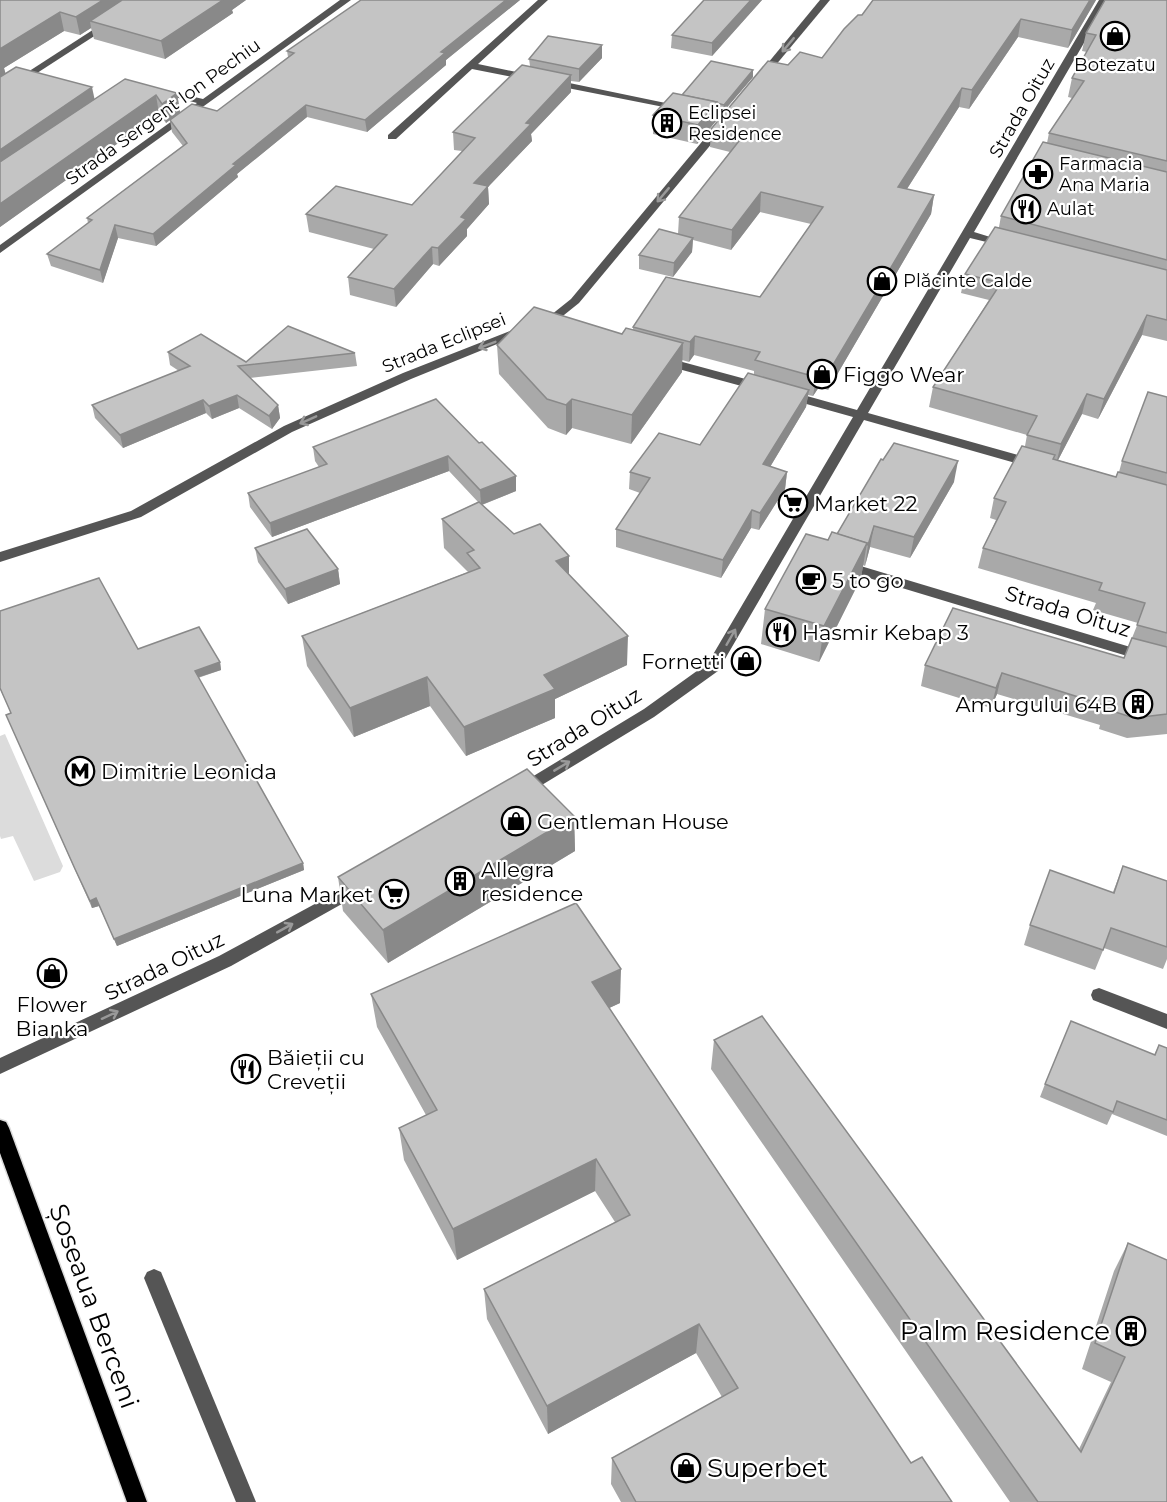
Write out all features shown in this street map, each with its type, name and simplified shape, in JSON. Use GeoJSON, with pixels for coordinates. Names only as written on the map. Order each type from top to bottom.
{"type":"FeatureCollection","features":[{"type":"Feature","properties":{"kind":"main road","name":"Șoseaua Berceni"},"geometry":{"type":"LineString","coordinates":[[0,1128],[137,1502]]}},
{"type":"Feature","properties":{"kind":"street"},"geometry":{"type":"LineString","coordinates":[[0,94],[145,0]]}},
{"type":"Feature","properties":{"kind":"street","name":"Strada Sergent Ion Pechiu"},"geometry":{"type":"LineString","coordinates":[[0,250],[346,0]]}},
{"type":"Feature","properties":{"kind":"street"},"geometry":{"type":"LineString","coordinates":[[392,137],[543,0]]}},
{"type":"Feature","properties":{"kind":"street"},"geometry":{"type":"LineString","coordinates":[[757,82],[825,0]]}},
{"type":"Feature","properties":{"kind":"street","name":"Strada Oituz"},"geometry":{"type":"LineString","coordinates":[[510,797],[649,713],[713,668],[969,234],[1023,152],[1099,1]]}},
{"type":"Feature","properties":{"kind":"street"},"geometry":{"type":"LineString","coordinates":[[471,66],[692,111]]}},
{"type":"Feature","properties":{"kind":"street"},"geometry":{"type":"LineString","coordinates":[[143,86],[205,102]]}},
{"type":"Feature","properties":{"kind":"street","name":"Strada Eclipsei"},"geometry":{"type":"LineString","coordinates":[[0,557],[136,514],[288,429],[407,376],[537,326],[566,310],[726,114]]}},
{"type":"Feature","properties":{"kind":"street"},"geometry":{"type":"LineString","coordinates":[[969,234],[1024,248]]}},
{"type":"Feature","properties":{"kind":"street"},"geometry":{"type":"LineString","coordinates":[[537,326],[559,332]]}},
{"type":"Feature","properties":{"kind":"street"},"geometry":{"type":"LineString","coordinates":[[649,356],[1052,469]]}},
{"type":"Feature","properties":{"kind":"street"},"geometry":{"type":"LineString","coordinates":[[784,548],[800,553]]}},
{"type":"Feature","properties":{"kind":"street","name":"Strada Oituz"},"geometry":{"type":"LineString","coordinates":[[834,563],[1167,663]]}},
{"type":"Feature","properties":{"kind":"street","name":"Strada Oituz"},"geometry":{"type":"LineString","coordinates":[[0,1066],[225,961],[367,881]]}},
{"type":"Feature","properties":{"kind":"street"},"geometry":{"type":"LineString","coordinates":[[1099,995],[1167,1022]]}},
{"type":"Feature","properties":{"kind":"street"},"geometry":{"type":"LineString","coordinates":[[154,1278],[246,1502]]}},
{"type":"Feature","properties":{"kind":"shaded area"},"geometry":{"type":"Polygon","coordinates":[[[5,734],[63,866],[60,872],[34,881],[13,836],[1,839],[0,836],[0,736],[5,734]]]}},
{"type":"Feature","properties":{"kind":"building"},"geometry":{"type":"Polygon","coordinates":[[[0,0],[103,0],[76,17],[60,12],[0,49],[0,0]]]}},
{"type":"Feature","properties":{"kind":"building"},"geometry":{"type":"Polygon","coordinates":[[[122,0],[223,0],[161,41],[90,21],[122,0]]]}},
{"type":"Feature","properties":{"kind":"building"},"geometry":{"type":"Polygon","coordinates":[[[361,0],[506,0],[441,52],[445,53],[365,120],[306,105],[233,164],[236,165],[153,234],[115,225],[100,270],[47,254],[92,220],[87,218],[187,143],[170,120],[192,104],[217,111],[294,53],[287,51],[361,0]]]}},
{"type":"Feature","properties":{"kind":"building"},"geometry":{"type":"Polygon","coordinates":[[[704,0],[751,0],[712,43],[672,35],[704,0]]]}},
{"type":"Feature","properties":{"kind":"building"},"geometry":{"type":"Polygon","coordinates":[[[873,0],[1090,0],[1072,30],[1021,19],[972,90],[962,88],[898,187],[934,195],[830,370],[821,367],[816,377],[755,360],[760,352],[695,336],[690,342],[633,327],[666,277],[760,297],[823,207],[761,192],[732,230],[679,217],[743,136],[711,129],[768,61],[788,65],[800,52],[822,58],[844,29],[858,15],[862,15],[873,0]]]}},
{"type":"Feature","properties":{"kind":"building"},"geometry":{"type":"Polygon","coordinates":[[[1105,0],[1167,0],[1167,161],[1049,133],[1084,81],[1072,78],[1096,35],[1086,33],[1105,0]]]}},
{"type":"Feature","properties":{"kind":"building"},"geometry":{"type":"Polygon","coordinates":[[[548,36],[602,45],[579,69],[529,59],[548,36]]]}},
{"type":"Feature","properties":{"kind":"building"},"geometry":{"type":"Polygon","coordinates":[[[711,61],[753,70],[724,105],[682,95],[711,61]]]}},
{"type":"Feature","properties":{"kind":"building"},"geometry":{"type":"Polygon","coordinates":[[[522,65],[571,75],[526,123],[531,124],[474,183],[488,186],[461,217],[466,219],[438,248],[432,247],[394,289],[348,277],[387,235],[306,214],[336,186],[412,205],[475,138],[453,132],[522,65]]]}},
{"type":"Feature","properties":{"kind":"building"},"geometry":{"type":"Polygon","coordinates":[[[16,67],[92,87],[0,150],[0,77],[16,67]]]}},
{"type":"Feature","properties":{"kind":"building"},"geometry":{"type":"Polygon","coordinates":[[[125,79],[177,93],[162,104],[156,95],[0,204],[0,162],[125,79]]]}},
{"type":"Feature","properties":{"kind":"building"},"geometry":{"type":"Polygon","coordinates":[[[673,93],[717,102],[698,125],[653,115],[673,93]]]}},
{"type":"Feature","properties":{"kind":"building"},"geometry":{"type":"Polygon","coordinates":[[[1043,142],[1167,172],[1167,260],[1001,216],[1043,142]]]}},
{"type":"Feature","properties":{"kind":"building"},"geometry":{"type":"Polygon","coordinates":[[[995,227],[1167,270],[1167,320],[1147,315],[1104,399],[1087,394],[1061,444],[1027,435],[1037,416],[933,387],[1001,283],[965,274],[995,227]]]}},
{"type":"Feature","properties":{"kind":"building"},"geometry":{"type":"Polygon","coordinates":[[[659,229],[693,238],[674,263],[639,255],[659,229]]]}},
{"type":"Feature","properties":{"kind":"building"},"geometry":{"type":"Polygon","coordinates":[[[534,307],[622,334],[626,328],[683,343],[632,415],[572,399],[566,405],[547,399],[497,345],[534,307]]]}},
{"type":"Feature","properties":{"kind":"building"},"geometry":{"type":"Polygon","coordinates":[[[288,326],[355,353],[238,366],[278,405],[269,416],[237,395],[209,406],[203,400],[120,435],[92,405],[190,366],[168,352],[201,334],[246,362],[288,326]]]}},
{"type":"Feature","properties":{"kind":"building"},"geometry":{"type":"Polygon","coordinates":[[[748,373],[809,390],[763,464],[787,472],[760,513],[752,510],[723,560],[616,529],[650,478],[630,472],[659,433],[700,445],[748,373]]]}},
{"type":"Feature","properties":{"kind":"building"},"geometry":{"type":"Polygon","coordinates":[[[1148,392],[1167,397],[1167,473],[1122,461],[1148,392]]]}},
{"type":"Feature","properties":{"kind":"building"},"geometry":{"type":"Polygon","coordinates":[[[436,399],[479,443],[482,442],[516,476],[480,490],[448,456],[270,523],[248,493],[327,464],[313,447],[436,399]]]}},
{"type":"Feature","properties":{"kind":"building"},"geometry":{"type":"Polygon","coordinates":[[[894,443],[958,461],[914,537],[874,526],[868,545],[837,534],[881,459],[883,460],[894,443]]]}},
{"type":"Feature","properties":{"kind":"building"},"geometry":{"type":"Polygon","coordinates":[[[1022,446],[1055,455],[1053,459],[1116,477],[1118,472],[1167,485],[1167,633],[1137,625],[1145,603],[1099,590],[1102,583],[983,548],[1006,502],[994,498],[1022,446]]]}},
{"type":"Feature","properties":{"kind":"building"},"geometry":{"type":"Polygon","coordinates":[[[479,502],[514,534],[540,524],[569,556],[556,561],[628,636],[544,675],[555,689],[464,727],[427,677],[350,708],[302,636],[480,568],[467,553],[474,550],[442,519],[479,502]]]}},
{"type":"Feature","properties":{"kind":"building"},"geometry":{"type":"Polygon","coordinates":[[[307,529],[338,569],[285,589],[255,548],[307,529]]]}},
{"type":"Feature","properties":{"kind":"building"},"geometry":{"type":"Polygon","coordinates":[[[832,532],[867,543],[824,626],[765,609],[806,534],[828,540],[832,532]]]}},
{"type":"Feature","properties":{"kind":"building"},"geometry":{"type":"Polygon","coordinates":[[[99,578],[138,649],[199,627],[220,662],[195,671],[303,863],[114,939],[96,898],[90,901],[75,869],[6,715],[11,713],[0,688],[0,611],[99,578]]]}},
{"type":"Feature","properties":{"kind":"building"},"geometry":{"type":"Polygon","coordinates":[[[953,608],[1124,658],[1132,638],[1167,647],[1167,714],[1134,718],[1106,709],[1107,706],[1002,673],[996,688],[925,665],[953,608]]]}},
{"type":"Feature","properties":{"kind":"building"},"geometry":{"type":"Polygon","coordinates":[[[527,769],[574,816],[383,930],[338,877],[527,769]]]}},
{"type":"Feature","properties":{"kind":"building"},"geometry":{"type":"Polygon","coordinates":[[[1123,866],[1167,881],[1167,947],[1111,928],[1103,950],[1030,925],[1050,870],[1114,893],[1123,866]]]}},
{"type":"Feature","properties":{"kind":"building"},"geometry":{"type":"Polygon","coordinates":[[[576,903],[621,969],[592,982],[911,1463],[922,1457],[952,1502],[636,1502],[612,1458],[738,1388],[699,1324],[547,1406],[484,1289],[630,1215],[596,1159],[453,1229],[399,1128],[437,1110],[371,994],[576,903]]]}},
{"type":"Feature","properties":{"kind":"building"},"geometry":{"type":"Polygon","coordinates":[[[762,1016],[1081,1452],[1125,1357],[1095,1343],[1128,1243],[1167,1260],[1167,1502],[1038,1502],[714,1040],[762,1016]]]}},
{"type":"Feature","properties":{"kind":"building"},"geometry":{"type":"Polygon","coordinates":[[[1071,1021],[1155,1055],[1159,1045],[1167,1048],[1167,1120],[1117,1101],[1113,1112],[1045,1084],[1071,1021]]]}},
{"type":"Feature","properties":{"kind":"place","name":"Botezatu"},"geometry":{"type":"Point","coordinates":[1115,36]}},
{"type":"Feature","properties":{"kind":"place","name":"Eclipsei Residence"},"geometry":{"type":"Point","coordinates":[667,123]}},
{"type":"Feature","properties":{"kind":"place","name":"Farmacia Ana Maria"},"geometry":{"type":"Point","coordinates":[1038,174]}},
{"type":"Feature","properties":{"kind":"place","name":"Aulat"},"geometry":{"type":"Point","coordinates":[1026,209]}},
{"type":"Feature","properties":{"kind":"place","name":"Plăcinte Calde"},"geometry":{"type":"Point","coordinates":[882,281]}},
{"type":"Feature","properties":{"kind":"place","name":"Figgo Wear"},"geometry":{"type":"Point","coordinates":[822,374]}},
{"type":"Feature","properties":{"kind":"place","name":"Market 22"},"geometry":{"type":"Point","coordinates":[793,503]}},
{"type":"Feature","properties":{"kind":"place","name":"5 to go"},"geometry":{"type":"Point","coordinates":[811,580]}},
{"type":"Feature","properties":{"kind":"place","name":"Hasmir Kebap 3"},"geometry":{"type":"Point","coordinates":[781,632]}},
{"type":"Feature","properties":{"kind":"place","name":"Fornetti"},"geometry":{"type":"Point","coordinates":[746,661]}},
{"type":"Feature","properties":{"kind":"place","name":"Amurgului 64B"},"geometry":{"type":"Point","coordinates":[1138,704]}},
{"type":"Feature","properties":{"kind":"place","name":"Dimitrie Leonida"},"geometry":{"type":"Point","coordinates":[80,771]}},
{"type":"Feature","properties":{"kind":"place","name":"Gentleman House"},"geometry":{"type":"Point","coordinates":[516,821]}},
{"type":"Feature","properties":{"kind":"place","name":"Allegra residence"},"geometry":{"type":"Point","coordinates":[460,881]}},
{"type":"Feature","properties":{"kind":"place","name":"Luna Market"},"geometry":{"type":"Point","coordinates":[394,894]}},
{"type":"Feature","properties":{"kind":"place","name":"Flower Bianka"},"geometry":{"type":"Point","coordinates":[52,973]}},
{"type":"Feature","properties":{"kind":"place","name":"Băieții cu Creveții"},"geometry":{"type":"Point","coordinates":[246,1069]}},
{"type":"Feature","properties":{"kind":"place","name":"Palm Residence"},"geometry":{"type":"Point","coordinates":[1131,1331]}},
{"type":"Feature","properties":{"kind":"place","name":"Superbet"},"geometry":{"type":"Point","coordinates":[686,1468]}}]}
